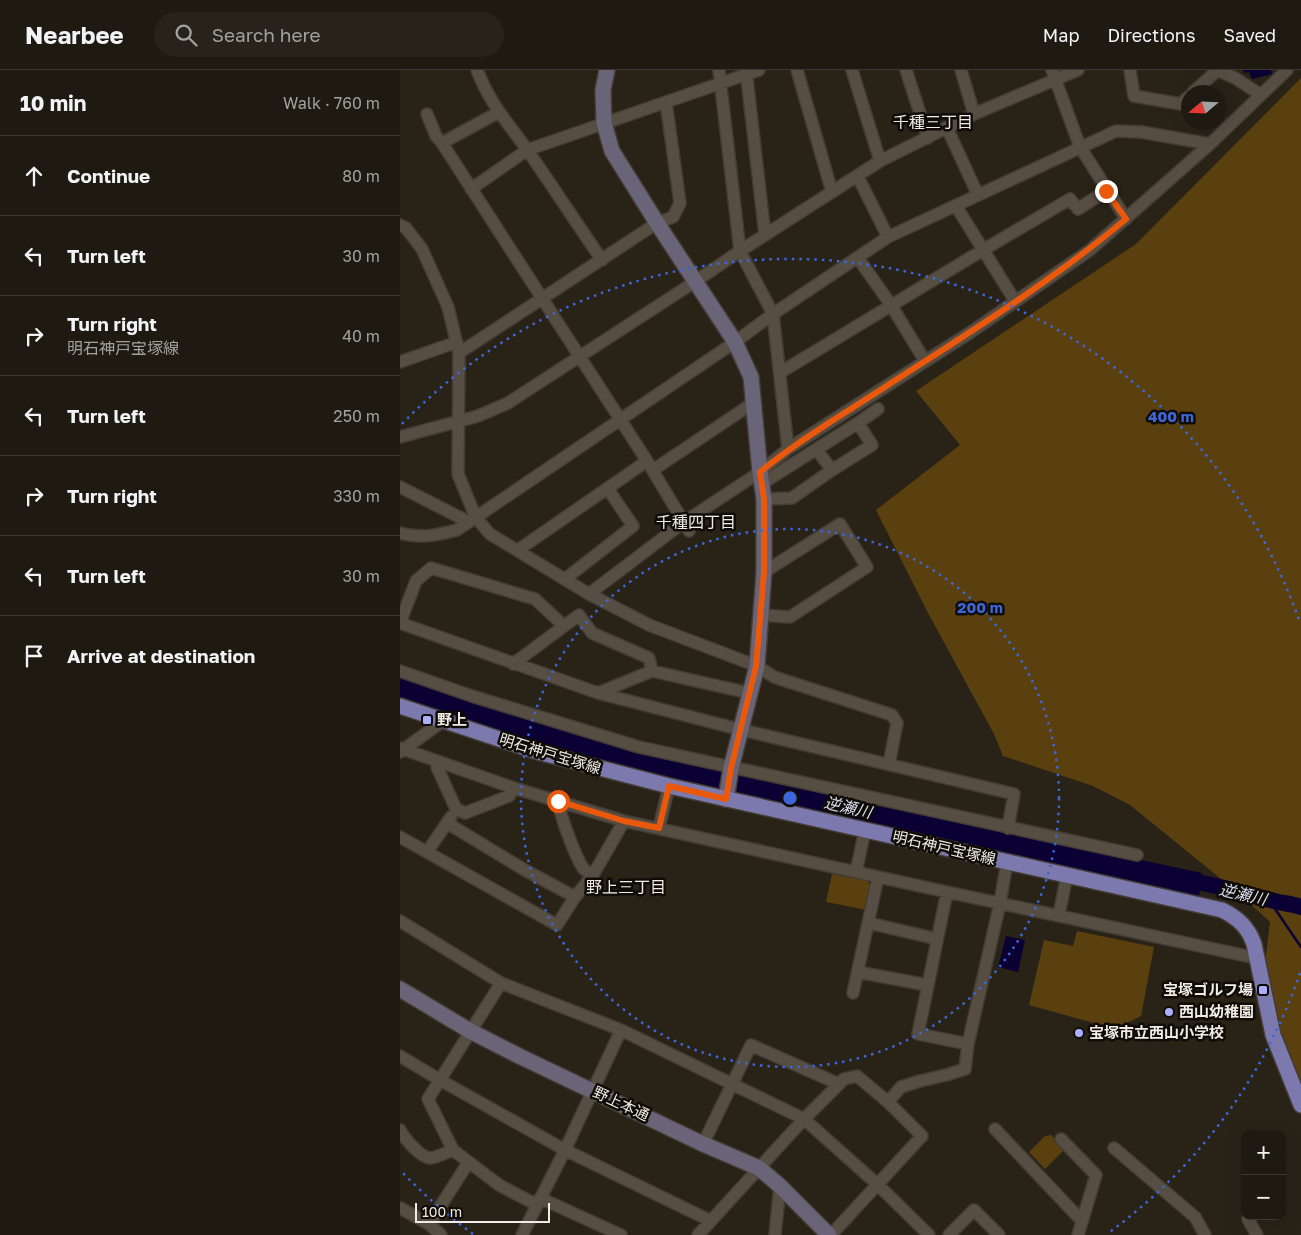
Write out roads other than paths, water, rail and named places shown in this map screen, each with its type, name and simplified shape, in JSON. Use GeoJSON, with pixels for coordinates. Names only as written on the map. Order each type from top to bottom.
{"type":"FeatureCollection","features":[{"type":"Feature","properties":{"kind":"main road","name":"明石神戸宝塚線"},"geometry":{"type":"LineString","coordinates":[[400,706],[584,765],[726,799],[1222,910],[1238,918],[1248,929],[1254,944],[1273,1035],[1301,1105]]}},
{"type":"Feature","properties":{"kind":"street"},"geometry":{"type":"LineString","coordinates":[[477,70],[485,91],[602,260]]}},
{"type":"Feature","properties":{"kind":"street"},"geometry":{"type":"LineString","coordinates":[[607,70],[603,90],[604,123],[612,151],[735,342],[751,377],[761,485],[764,572],[756,666],[742,730],[731,768],[726,799]]}},
{"type":"Feature","properties":{"kind":"street"},"geometry":{"type":"LineString","coordinates":[[719,70],[740,251],[773,314],[781,372],[788,449]]}},
{"type":"Feature","properties":{"kind":"street"},"geometry":{"type":"LineString","coordinates":[[471,189],[527,150],[720,84],[746,72],[759,70]]}},
{"type":"Feature","properties":{"kind":"street"},"geometry":{"type":"LineString","coordinates":[[797,70],[832,192]]}},
{"type":"Feature","properties":{"kind":"street"},"geometry":{"type":"LineString","coordinates":[[852,70],[880,161]]}},
{"type":"Feature","properties":{"kind":"street"},"geometry":{"type":"LineString","coordinates":[[906,70],[928,138]]}},
{"type":"Feature","properties":{"kind":"street"},"geometry":{"type":"LineString","coordinates":[[961,70],[974,114]]}},
{"type":"Feature","properties":{"kind":"street"},"geometry":{"type":"LineString","coordinates":[[400,437],[478,416],[508,403],[880,161],[1054,75],[1078,70]]}},
{"type":"Feature","properties":{"kind":"street"},"geometry":{"type":"LineString","coordinates":[[1130,70],[1134,96],[1181,104]]}},
{"type":"Feature","properties":{"kind":"street"},"geometry":{"type":"LineString","coordinates":[[1201,85],[1217,70],[1235,78],[1261,95]]}},
{"type":"Feature","properties":{"kind":"street"},"geometry":{"type":"LineString","coordinates":[[761,485],[788,449],[1015,302],[1090,250],[1210,144],[1287,70]]}},
{"type":"Feature","properties":{"kind":"street"},"geometry":{"type":"LineString","coordinates":[[746,72],[765,235]]}},
{"type":"Feature","properties":{"kind":"street"},"geometry":{"type":"LineString","coordinates":[[1054,75],[1080,147],[1106,191],[1126,219]]}},
{"type":"Feature","properties":{"kind":"street"},"geometry":{"type":"LineString","coordinates":[[400,362],[458,348],[542,300],[657,223],[673,217],[680,203],[666,102]]}},
{"type":"Feature","properties":{"kind":"street"},"geometry":{"type":"LineString","coordinates":[[442,143],[499,112]]}},
{"type":"Feature","properties":{"kind":"street"},"geometry":{"type":"LineString","coordinates":[[427,114],[436,136],[687,526]]}},
{"type":"Feature","properties":{"kind":"street"},"geometry":{"type":"LineString","coordinates":[[947,128],[978,195]]}},
{"type":"Feature","properties":{"kind":"street"},"geometry":{"type":"LineString","coordinates":[[400,533],[410,536],[432,536],[457,530],[735,342],[773,314],[888,238],[1116,131],[1141,132],[1210,144]]}},
{"type":"Feature","properties":{"kind":"street"},"geometry":{"type":"LineString","coordinates":[[858,177],[888,238]]}},
{"type":"Feature","properties":{"kind":"street"},"geometry":{"type":"LineString","coordinates":[[781,372],[1070,199],[1078,209],[1106,191]]}},
{"type":"Feature","properties":{"kind":"street"},"geometry":{"type":"LineString","coordinates":[[956,206],[1015,302]]}},
{"type":"Feature","properties":{"kind":"street"},"geometry":{"type":"LineString","coordinates":[[400,224],[406,228],[422,249],[448,306],[458,348],[458,474],[472,520]]}},
{"type":"Feature","properties":{"kind":"street"},"geometry":{"type":"LineString","coordinates":[[858,258],[891,305],[925,361]]}},
{"type":"Feature","properties":{"kind":"street"},"geometry":{"type":"LineString","coordinates":[[518,550],[608,489],[650,466],[753,403]]}},
{"type":"Feature","properties":{"kind":"street"},"geometry":{"type":"LineString","coordinates":[[589,594],[687,526],[761,485],[878,409]]}},
{"type":"Feature","properties":{"kind":"street"},"geometry":{"type":"LineString","coordinates":[[761,485],[792,498],[832,470],[872,446],[858,423]]}},
{"type":"Feature","properties":{"kind":"street"},"geometry":{"type":"LineString","coordinates":[[816,449],[832,470]]}},
{"type":"Feature","properties":{"kind":"street"},"geometry":{"type":"LineString","coordinates":[[400,487],[472,520],[490,534],[589,594],[649,625],[756,666],[774,677],[892,715],[897,722],[889,764]]}},
{"type":"Feature","properties":{"kind":"street"},"geometry":{"type":"LineString","coordinates":[[565,579],[633,526],[608,489]]}},
{"type":"Feature","properties":{"kind":"street"},"geometry":{"type":"LineString","coordinates":[[760,615],[790,617],[866,567],[840,524],[764,572]]}},
{"type":"Feature","properties":{"kind":"street"},"geometry":{"type":"LineString","coordinates":[[564,626],[536,599],[431,568],[416,582],[400,623],[598,693],[742,730],[1014,794],[1008,828]]}},
{"type":"Feature","properties":{"kind":"street"},"geometry":{"type":"LineString","coordinates":[[513,664],[579,615],[592,633],[649,658],[652,671]]}},
{"type":"Feature","properties":{"kind":"street"},"geometry":{"type":"LineString","coordinates":[[400,671],[472,696],[639,747],[1137,855]]}},
{"type":"Feature","properties":{"kind":"street"},"geometry":{"type":"LineString","coordinates":[[598,693],[652,671],[749,693]]}},
{"type":"Feature","properties":{"kind":"street"},"geometry":{"type":"LineString","coordinates":[[401,749],[443,720]]}},
{"type":"Feature","properties":{"kind":"street"},"geometry":{"type":"LineString","coordinates":[[401,749],[514,788],[624,821],[1256,958]]}},
{"type":"Feature","properties":{"kind":"street"},"geometry":{"type":"LineString","coordinates":[[438,761],[437,767],[456,809],[469,813],[509,796],[514,788]]}},
{"type":"Feature","properties":{"kind":"street"},"geometry":{"type":"LineString","coordinates":[[659,828],[669,786]]}},
{"type":"Feature","properties":{"kind":"street"},"geometry":{"type":"LineString","coordinates":[[558,801],[559,810],[570,839],[584,869],[593,875]]}},
{"type":"Feature","properties":{"kind":"street"},"geometry":{"type":"LineString","coordinates":[[427,852],[456,809]]}},
{"type":"Feature","properties":{"kind":"street"},"geometry":{"type":"LineString","coordinates":[[400,837],[557,925],[575,897],[593,875],[624,821]]}},
{"type":"Feature","properties":{"kind":"street"},"geometry":{"type":"LineString","coordinates":[[447,823],[523,869],[575,897]]}},
{"type":"Feature","properties":{"kind":"street"},"geometry":{"type":"LineString","coordinates":[[856,872],[865,830]]}},
{"type":"Feature","properties":{"kind":"street"},"geometry":{"type":"LineString","coordinates":[[888,1102],[901,1087],[965,1069],[968,1044],[1000,903],[1007,862]]}},
{"type":"Feature","properties":{"kind":"street"},"geometry":{"type":"LineString","coordinates":[[1059,915],[1067,875]]}},
{"type":"Feature","properties":{"kind":"street"},"geometry":{"type":"LineString","coordinates":[[853,992],[878,877]]}},
{"type":"Feature","properties":{"kind":"street"},"geometry":{"type":"LineString","coordinates":[[948,892],[918,1034],[968,1044]]}},
{"type":"Feature","properties":{"kind":"street"},"geometry":{"type":"LineString","coordinates":[[400,921],[501,983],[621,1030],[804,1119],[877,1184],[929,1235]]}},
{"type":"Feature","properties":{"kind":"street"},"geometry":{"type":"LineString","coordinates":[[869,923],[937,940]]}},
{"type":"Feature","properties":{"kind":"street"},"geometry":{"type":"LineString","coordinates":[[858,972],[927,985]]}},
{"type":"Feature","properties":{"kind":"street"},"geometry":{"type":"LineString","coordinates":[[501,983],[428,1100],[454,1150],[499,1186],[621,1235]]}},
{"type":"Feature","properties":{"kind":"street","name":"野上本通"},"geometry":{"type":"LineString","coordinates":[[400,989],[470,1031],[703,1144],[759,1168],[830,1235]]}},
{"type":"Feature","properties":{"kind":"street"},"geometry":{"type":"LineString","coordinates":[[522,1235],[594,1091],[621,1030]]}},
{"type":"Feature","properties":{"kind":"street"},"geometry":{"type":"LineString","coordinates":[[703,1144],[751,1045],[839,1084]]}},
{"type":"Feature","properties":{"kind":"street"},"geometry":{"type":"LineString","coordinates":[[400,1056],[705,1230],[804,1119],[844,1079],[857,1076],[888,1102],[922,1136],[830,1235]]}},
{"type":"Feature","properties":{"kind":"street"},"geometry":{"type":"LineString","coordinates":[[995,1129],[1082,1221]]}},
{"type":"Feature","properties":{"kind":"street"},"geometry":{"type":"LineString","coordinates":[[400,1130],[408,1142],[430,1158],[454,1150]]}},
{"type":"Feature","properties":{"kind":"street"},"geometry":{"type":"LineString","coordinates":[[1061,1139],[1096,1176],[1078,1235]]}},
{"type":"Feature","properties":{"kind":"street"},"geometry":{"type":"LineString","coordinates":[[1114,1148],[1195,1217],[1205,1235]]}},
{"type":"Feature","properties":{"kind":"street"},"geometry":{"type":"LineString","coordinates":[[429,1224],[468,1163]]}},
{"type":"Feature","properties":{"kind":"street"},"geometry":{"type":"LineString","coordinates":[[776,1235],[780,1186]]}},
{"type":"Feature","properties":{"kind":"street"},"geometry":{"type":"LineString","coordinates":[[400,1208],[429,1224],[441,1235]]}},
{"type":"Feature","properties":{"kind":"street"},"geometry":{"type":"LineString","coordinates":[[949,1235],[974,1210],[998,1235]]}},
{"type":"Feature","properties":{"kind":"street"},"geometry":{"type":"LineString","coordinates":[[1249,1220],[1257,1235]]}},
{"type":"Feature","properties":{"kind":"water"},"geometry":{"type":"Polygon","coordinates":[[[1243,70],[1271,70],[1272,74],[1252,79],[1249,72],[1244,73],[1243,70]]]}},
{"type":"Feature","properties":{"kind":"water"},"geometry":{"type":"Polygon","coordinates":[[[400,675],[725,771],[1202,873],[1199,897],[951,844],[552,752],[400,701],[400,675]]]}},
{"type":"Feature","properties":{"kind":"water"},"geometry":{"type":"Polygon","coordinates":[[[1006,936],[1025,940],[1018,972],[998,967],[1006,936]]]}},
{"type":"Feature","properties":{"kind":"waterway","name":"逆瀬川"},"geometry":{"type":"LineString","coordinates":[[1179,878],[1301,907]]}},
{"type":"Feature","properties":{"kind":"waterway"},"geometry":{"type":"LineString","coordinates":[[1269,900],[1301,947]]}},
{"type":"Feature","properties":{"kind":"place","name":"野上"},"geometry":{"type":"Point","coordinates":[427,720]}},
{"type":"Feature","properties":{"kind":"place","name":"宝塚ゴルフ場"},"geometry":{"type":"Point","coordinates":[1263,990]}},
{"type":"Feature","properties":{"kind":"place","name":"西山幼稚園"},"geometry":{"type":"Point","coordinates":[1169,1012]}},
{"type":"Feature","properties":{"kind":"place","name":"宝塚市立西山小学校"},"geometry":{"type":"Point","coordinates":[1079,1033]}},
{"type":"Feature","properties":{"kind":"district","name":"千種三丁目"},"geometry":{"type":"Point","coordinates":[933,122]}},
{"type":"Feature","properties":{"kind":"district","name":"千種四丁目"},"geometry":{"type":"Point","coordinates":[696,522]}},
{"type":"Feature","properties":{"kind":"district","name":"野上三丁目"},"geometry":{"type":"Point","coordinates":[626,887]}}]}
